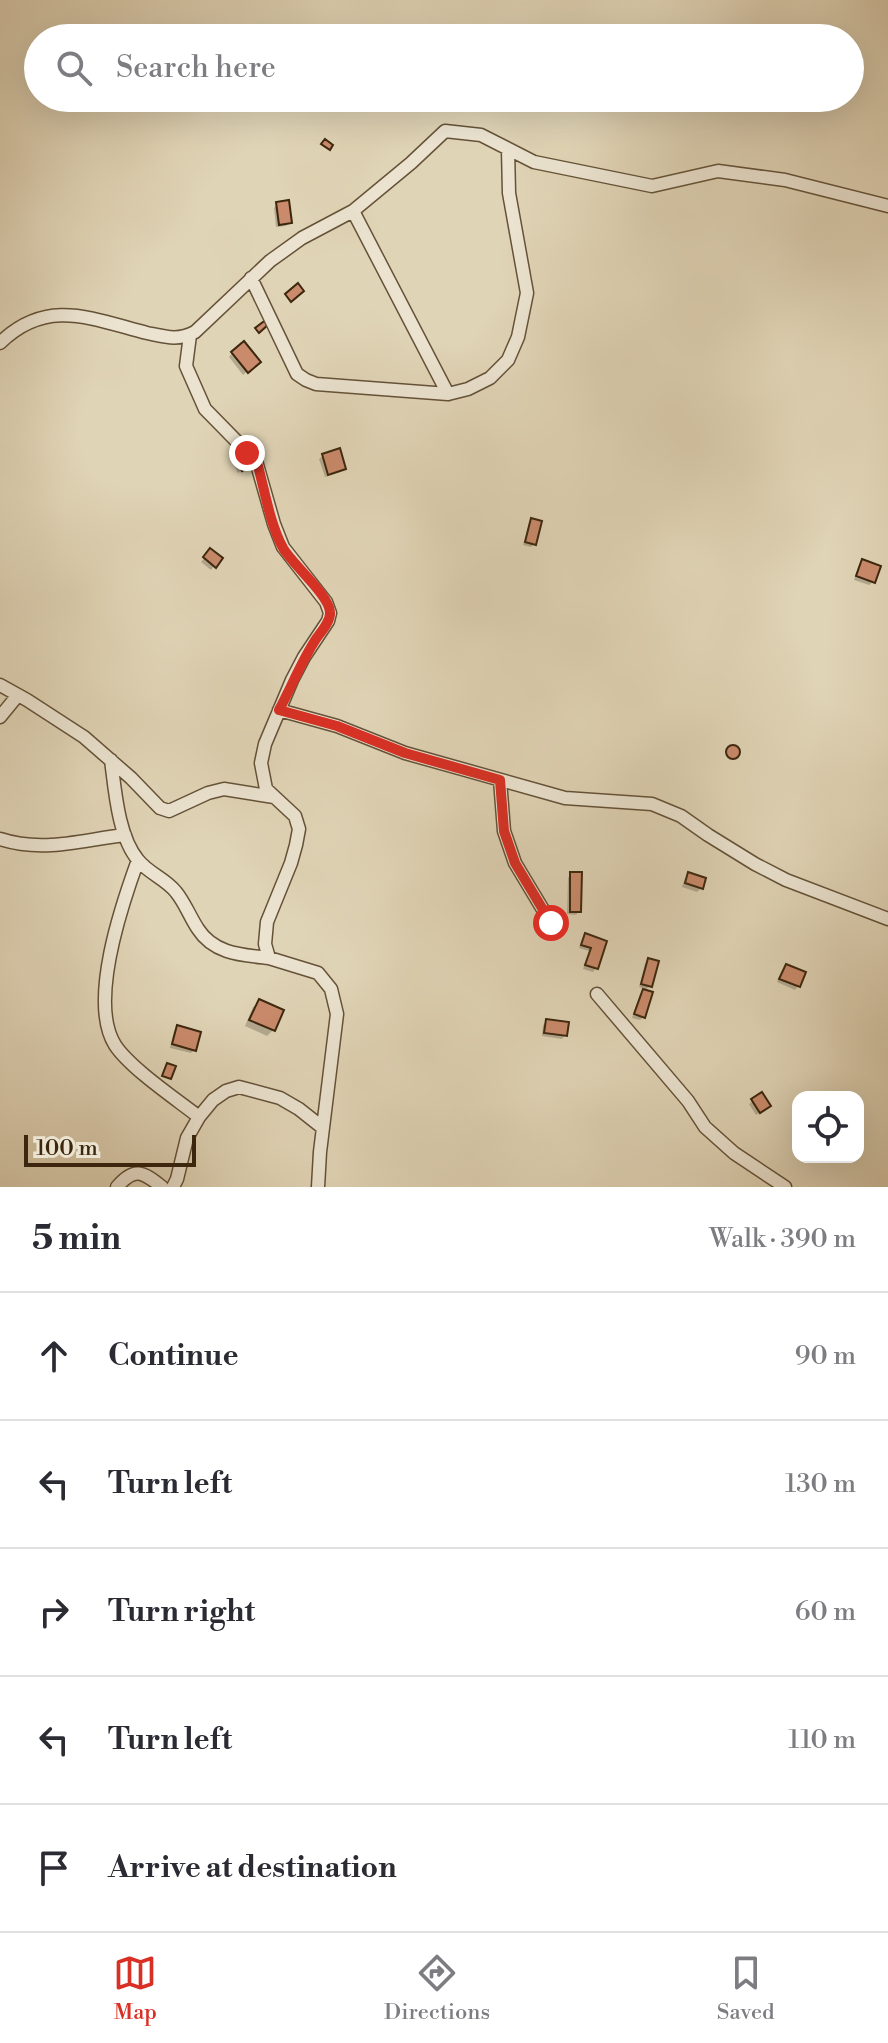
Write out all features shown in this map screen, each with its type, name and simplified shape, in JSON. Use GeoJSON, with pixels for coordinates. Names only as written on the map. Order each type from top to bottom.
{"type":"FeatureCollection","features":[{"type":"Feature","properties":{"kind":"street"},"geometry":{"type":"LineString","coordinates":[[0,343],[32,319],[50,315],[85,317],[181,339],[190,335],[270,261],[302,238],[353,211],[445,131],[481,135],[534,162],[652,186],[718,171],[785,180],[888,206]]}},
{"type":"Feature","properties":{"kind":"street"},"geometry":{"type":"LineString","coordinates":[[251,278],[297,374],[306,380],[316,384],[448,394],[468,389],[490,378],[508,360],[518,337],[527,293],[509,193],[508,149]]}},
{"type":"Feature","properties":{"kind":"street"},"geometry":{"type":"LineString","coordinates":[[353,211],[448,394]]}},
{"type":"Feature","properties":{"kind":"street"},"geometry":{"type":"LineString","coordinates":[[190,335],[186,366],[205,409],[256,461],[283,547],[326,602],[330,613],[304,657],[279,710],[261,763],[266,789],[295,816],[299,829],[291,863],[267,922],[265,944],[269,958]]}},
{"type":"Feature","properties":{"kind":"street"},"geometry":{"type":"LineString","coordinates":[[0,685],[84,737],[160,808],[169,811],[224,789],[274,797]]}},
{"type":"Feature","properties":{"kind":"street"},"geometry":{"type":"LineString","coordinates":[[0,717],[18,695]]}},
{"type":"Feature","properties":{"kind":"street"},"geometry":{"type":"LineString","coordinates":[[279,710],[337,726],[405,753],[565,798],[652,804],[681,816],[755,864],[786,880],[888,919]]}},
{"type":"Feature","properties":{"kind":"street"},"geometry":{"type":"LineString","coordinates":[[111,760],[125,835],[138,860],[175,890],[209,942],[236,954],[269,958],[318,973],[331,989],[337,1014],[318,1187]]}},
{"type":"Feature","properties":{"kind":"street"},"geometry":{"type":"LineString","coordinates":[[500,780],[504,831],[515,863],[551,923]]}},
{"type":"Feature","properties":{"kind":"street"},"geometry":{"type":"LineString","coordinates":[[0,839],[36,846],[125,835]]}},
{"type":"Feature","properties":{"kind":"street"},"geometry":{"type":"LineString","coordinates":[[138,860],[123,904],[104,992],[104,1008],[114,1044],[125,1057],[199,1117]]}},
{"type":"Feature","properties":{"kind":"street"},"geometry":{"type":"LineString","coordinates":[[597,994],[688,1101],[705,1127],[734,1153],[785,1187]]}},
{"type":"Feature","properties":{"kind":"street"},"geometry":{"type":"LineString","coordinates":[[173,1187],[187,1138],[213,1100],[226,1091],[239,1087],[280,1098],[323,1128]]}},
{"type":"Feature","properties":{"kind":"street"},"geometry":{"type":"LineString","coordinates":[[117,1187],[134,1173],[149,1177],[162,1187]]}},
{"type":"Feature","properties":{"kind":"building"},"geometry":{"type":"Polygon","coordinates":[[[325,139],[333,145],[330,150],[321,144],[325,139]]]}},
{"type":"Feature","properties":{"kind":"building"},"geometry":{"type":"Polygon","coordinates":[[[289,200],[292,223],[279,225],[276,202],[289,200]]]}},
{"type":"Feature","properties":{"kind":"building"},"geometry":{"type":"Polygon","coordinates":[[[298,283],[304,291],[291,302],[285,294],[298,283]]]}},
{"type":"Feature","properties":{"kind":"building"},"geometry":{"type":"Polygon","coordinates":[[[267,319],[270,323],[259,333],[255,328],[267,319]]]}},
{"type":"Feature","properties":{"kind":"building"},"geometry":{"type":"Polygon","coordinates":[[[244,341],[261,362],[248,373],[231,352],[244,341]]]}},
{"type":"Feature","properties":{"kind":"building"},"geometry":{"type":"Polygon","coordinates":[[[340,448],[346,469],[328,475],[322,454],[340,448]]]}},
{"type":"Feature","properties":{"kind":"building"},"geometry":{"type":"Polygon","coordinates":[[[243,450],[251,466],[242,471],[234,455],[243,450]]]}},
{"type":"Feature","properties":{"kind":"building"},"geometry":{"type":"Polygon","coordinates":[[[531,518],[542,521],[536,545],[525,542],[531,518]]]}},
{"type":"Feature","properties":{"kind":"building"},"geometry":{"type":"Polygon","coordinates":[[[210,548],[223,558],[216,568],[203,557],[210,548]]]}},
{"type":"Feature","properties":{"kind":"building"},"geometry":{"type":"Polygon","coordinates":[[[862,559],[881,566],[875,583],[856,576],[862,559]]]}},
{"type":"Feature","properties":{"kind":"building"},"geometry":{"type":"Polygon","coordinates":[[[733,745],[740,752],[733,759],[726,752],[733,745]]]}},
{"type":"Feature","properties":{"kind":"building"},"geometry":{"type":"Polygon","coordinates":[[[570,872],[582,872],[581,912],[570,912],[570,872]]]}},
{"type":"Feature","properties":{"kind":"building"},"geometry":{"type":"Polygon","coordinates":[[[688,872],[706,878],[703,889],[685,883],[688,872]]]}},
{"type":"Feature","properties":{"kind":"building"},"geometry":{"type":"Polygon","coordinates":[[[585,933],[607,941],[598,969],[585,965],[591,948],[581,945],[585,933]]]}},
{"type":"Feature","properties":{"kind":"building"},"geometry":{"type":"Polygon","coordinates":[[[648,958],[659,961],[652,987],[641,984],[648,958]]]}},
{"type":"Feature","properties":{"kind":"building"},"geometry":{"type":"Polygon","coordinates":[[[786,964],[806,972],[800,987],[779,979],[786,964]]]}},
{"type":"Feature","properties":{"kind":"building"},"geometry":{"type":"Polygon","coordinates":[[[643,989],[653,992],[645,1018],[634,1014],[643,989]]]}},
{"type":"Feature","properties":{"kind":"building"},"geometry":{"type":"Polygon","coordinates":[[[259,999],[284,1010],[275,1031],[249,1020],[259,999]]]}},
{"type":"Feature","properties":{"kind":"building"},"geometry":{"type":"Polygon","coordinates":[[[546,1019],[569,1022],[567,1036],[544,1033],[546,1019]]]}},
{"type":"Feature","properties":{"kind":"building"},"geometry":{"type":"Polygon","coordinates":[[[177,1025],[201,1032],[196,1051],[172,1044],[177,1025]]]}},
{"type":"Feature","properties":{"kind":"building"},"geometry":{"type":"Polygon","coordinates":[[[167,1063],[176,1066],[171,1079],[162,1076],[167,1063]]]}},
{"type":"Feature","properties":{"kind":"building"},"geometry":{"type":"Polygon","coordinates":[[[762,1092],[771,1106],[760,1113],[751,1099],[762,1092]]]}},
{"type":"Feature","properties":{"kind":"route"},"geometry":{"type":"LineString","coordinates":[[247,453],[258,466],[283,547],[326,602],[330,613],[304,657],[279,710],[337,726],[405,753],[500,780],[504,831],[515,863],[551,923]]}}]}
